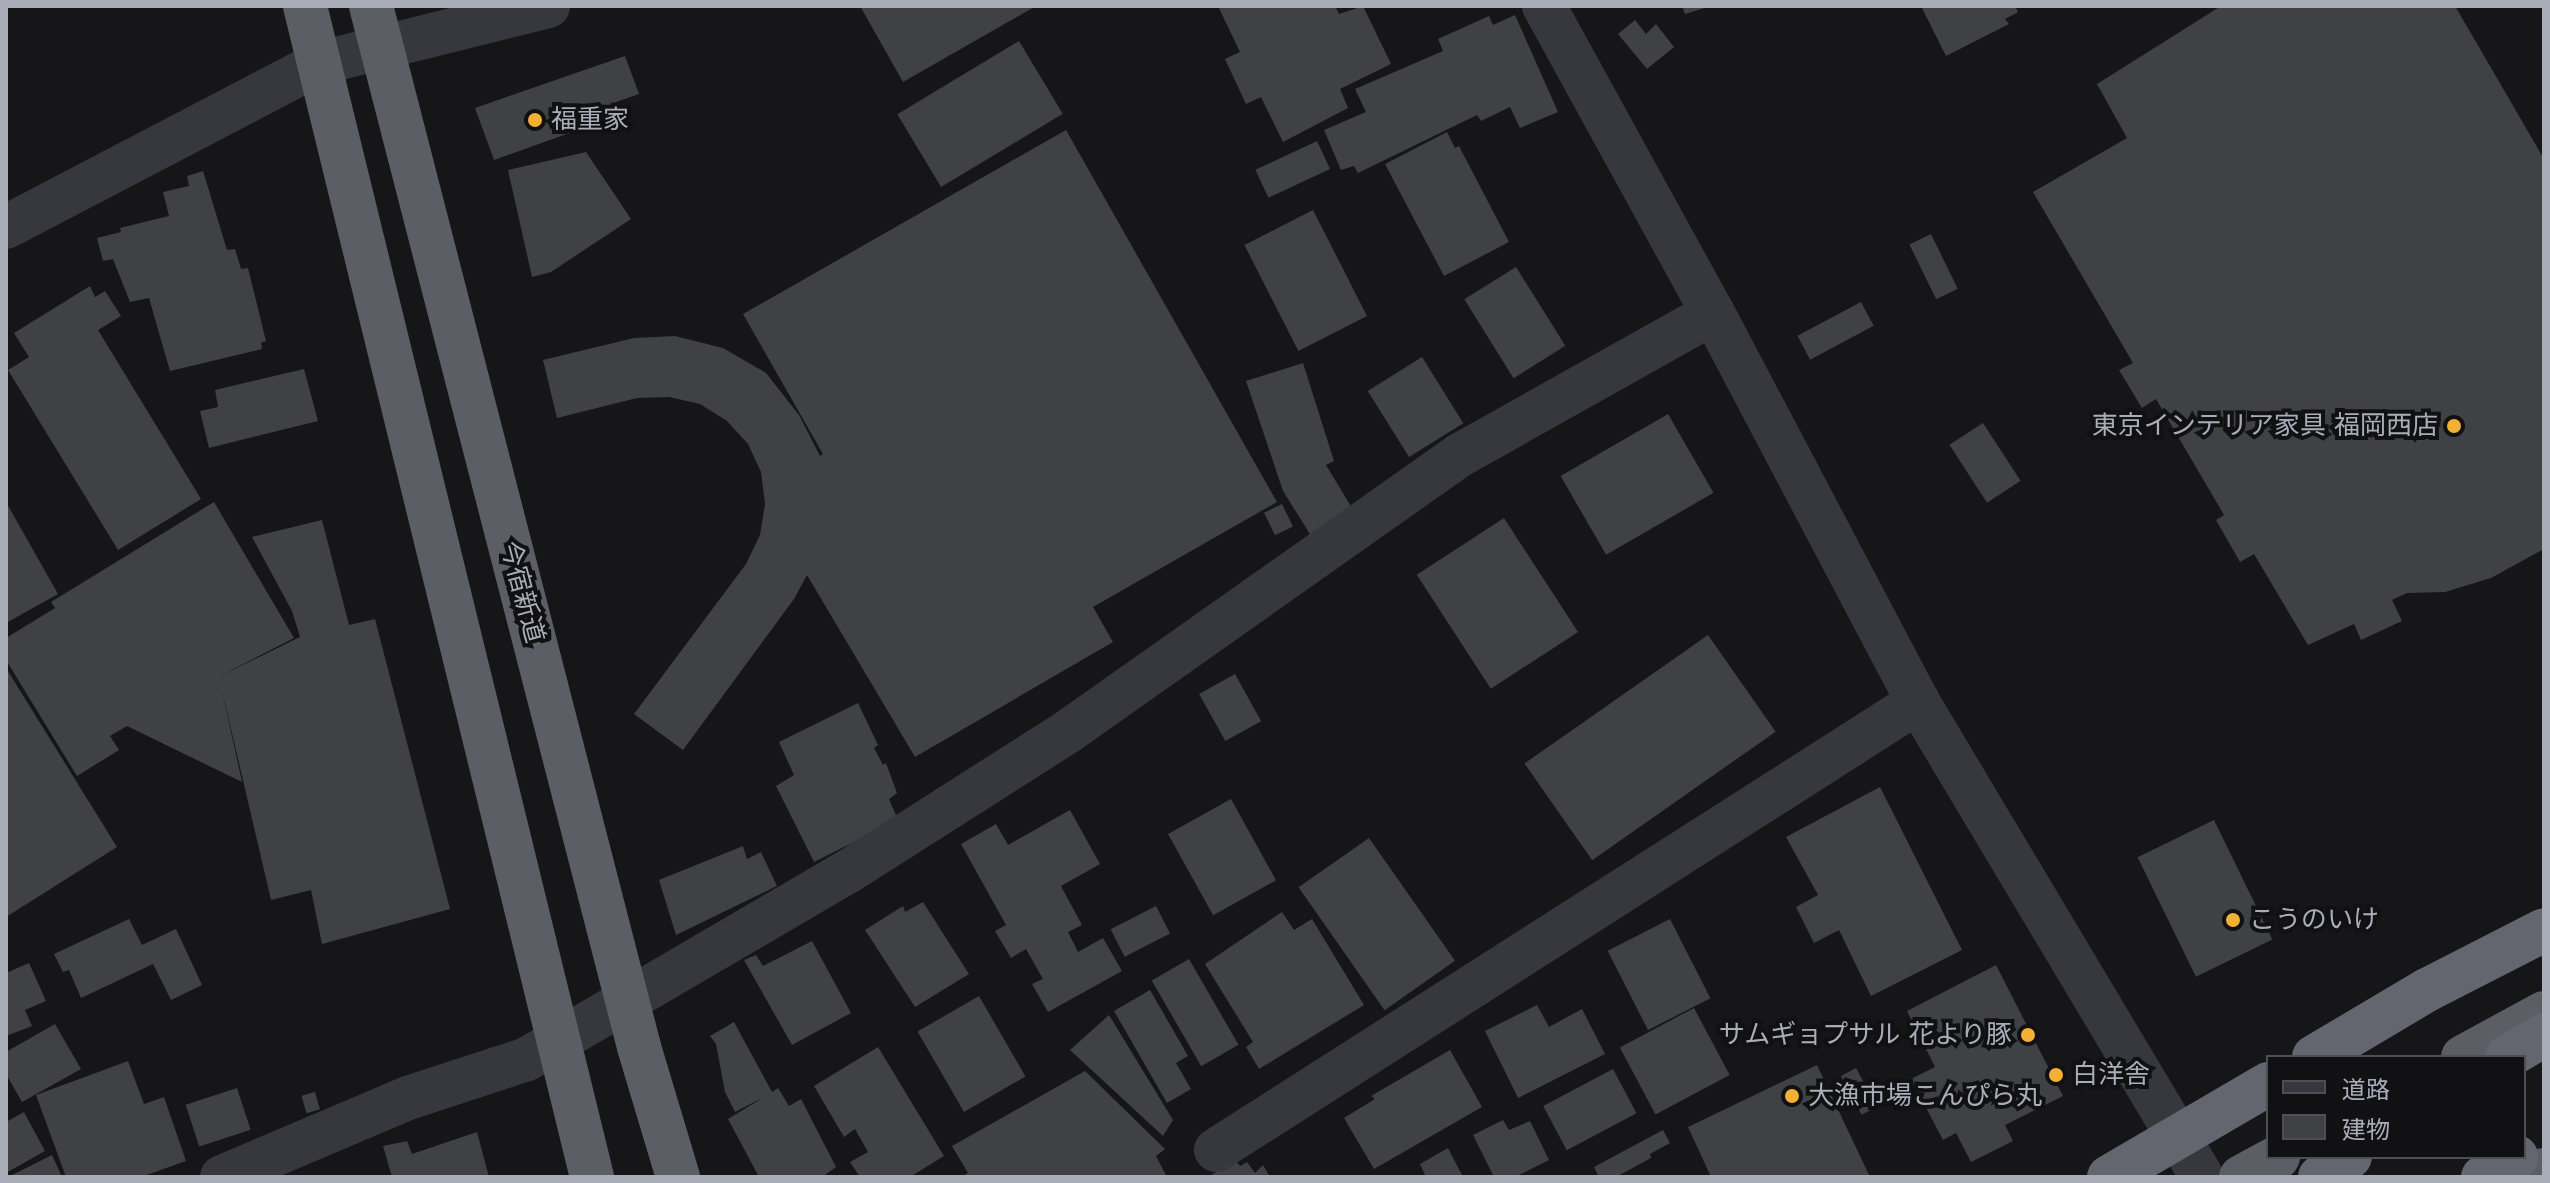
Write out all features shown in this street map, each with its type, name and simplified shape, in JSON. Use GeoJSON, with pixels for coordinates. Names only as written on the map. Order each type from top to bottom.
{"type":"FeatureCollection","features":[{"type":"Feature","properties":{"kind":"highway"},"geometry":{"type":"LineString","coordinates":[[305,6],[592,1177]]}},
{"type":"Feature","properties":{"kind":"highway","name":"今宿新道"},"geometry":{"type":"LineString","coordinates":[[376,26],[628,999],[678,1177]]}},
{"type":"Feature","properties":{"kind":"highway"},"geometry":{"type":"LineString","coordinates":[[2317,1055],[2427,990],[2544,930]]}},
{"type":"Feature","properties":{"kind":"highway"},"geometry":{"type":"LineString","coordinates":[[2467,1055],[2544,1013]]}},
{"type":"Feature","properties":{"kind":"highway"},"geometry":{"type":"LineString","coordinates":[[2510,1055],[2544,1035]]}},
{"type":"Feature","properties":{"kind":"highway"},"geometry":{"type":"LineString","coordinates":[[2109,1177],[2266,1085]]}},
{"type":"Feature","properties":{"kind":"highway"},"geometry":{"type":"LineString","coordinates":[[2526,1151],[2544,1140]]}},
{"type":"Feature","properties":{"kind":"highway"},"geometry":{"type":"LineString","coordinates":[[2241,1177],[2274,1159]]}},
{"type":"Feature","properties":{"kind":"highway"},"geometry":{"type":"LineString","coordinates":[[2320,1177],[2347,1159]]}},
{"type":"Feature","properties":{"kind":"highway"},"geometry":{"type":"LineString","coordinates":[[2483,1177],[2513,1159]]}},
{"type":"Feature","properties":{"kind":"highway"},"geometry":{"type":"LineString","coordinates":[[2531,1177],[2544,1170]]}},
{"type":"Feature","properties":{"kind":"street"},"geometry":{"type":"LineString","coordinates":[[6,227],[320,63],[376,26],[548,6]]}},
{"type":"Feature","properties":{"kind":"street"},"geometry":{"type":"LineString","coordinates":[[1544,6],[1713,313],[1918,702],[2202,1177]]}},
{"type":"Feature","properties":{"kind":"street"},"geometry":{"type":"LineString","coordinates":[[222,1177],[408,1098],[527,1059],[849,871],[1070,730],[1460,455],[1713,313]]}},
{"type":"Feature","properties":{"kind":"street"},"geometry":{"type":"LineString","coordinates":[[1216,1150],[1918,702]]}},
{"type":"Feature","properties":{"kind":"building"},"geometry":{"type":"Polygon","coordinates":[[[860,6],[1036,6],[903,82],[860,6]]]}},
{"type":"Feature","properties":{"kind":"building"},"geometry":{"type":"Polygon","coordinates":[[[1218,6],[1335,6],[1339,14],[1363,6],[1391,64],[1340,89],[1348,108],[1283,142],[1261,97],[1246,104],[1225,59],[1240,52],[1218,6]]]}},
{"type":"Feature","properties":{"kind":"building"},"geometry":{"type":"Polygon","coordinates":[[[1682,6],[1708,6],[1708,7],[1685,14],[1682,6]]]}},
{"type":"Feature","properties":{"kind":"building"},"geometry":{"type":"Polygon","coordinates":[[[1921,6],[2015,6],[2018,12],[2005,19],[2009,24],[1946,56],[1921,6]]]}},
{"type":"Feature","properties":{"kind":"building"},"geometry":{"type":"Polygon","coordinates":[[[2221,6],[2455,6],[2544,159],[2544,549],[2491,578],[2445,592],[2407,593],[2392,600],[2402,621],[2361,640],[2354,624],[2308,645],[2254,554],[2240,562],[2216,520],[2224,515],[2156,399],[2142,408],[2119,370],[2133,363],[2033,192],[2127,138],[2097,84],[2221,6]]]}},
{"type":"Feature","properties":{"kind":"building"},"geometry":{"type":"Polygon","coordinates":[[[1515,15],[1558,112],[1520,128],[1510,107],[1481,121],[1477,115],[1358,173],[1354,166],[1341,170],[1324,130],[1366,112],[1355,89],[1443,51],[1438,39],[1489,16],[1493,25],[1515,15]]]}},
{"type":"Feature","properties":{"kind":"building"},"geometry":{"type":"Polygon","coordinates":[[[1635,20],[1646,34],[1656,24],[1674,47],[1647,69],[1618,34],[1635,20]]]}},
{"type":"Feature","properties":{"kind":"building"},"geometry":{"type":"Polygon","coordinates":[[[1019,41],[1063,114],[941,187],[897,114],[1019,41]]]}},
{"type":"Feature","properties":{"kind":"building"},"geometry":{"type":"Polygon","coordinates":[[[625,56],[639,94],[616,102],[620,115],[494,160],[475,108],[625,56]]]}},
{"type":"Feature","properties":{"kind":"building"},"geometry":{"type":"Polygon","coordinates":[[[1066,130],[1277,502],[1093,607],[1113,642],[915,757],[807,575],[794,599],[683,750],[634,714],[746,564],[760,535],[765,504],[761,472],[748,444],[727,421],[700,404],[669,397],[637,398],[557,418],[543,360],[634,338],[675,336],[723,348],[766,373],[799,415],[820,456],[823,454],[743,314],[1066,130]]]}},
{"type":"Feature","properties":{"kind":"building"},"geometry":{"type":"Polygon","coordinates":[[[1447,132],[1455,148],[1459,146],[1509,242],[1444,276],[1385,164],[1447,132]]]}},
{"type":"Feature","properties":{"kind":"building"},"geometry":{"type":"Polygon","coordinates":[[[1317,141],[1330,169],[1268,198],[1255,170],[1317,141]]]}},
{"type":"Feature","properties":{"kind":"building"},"geometry":{"type":"Polygon","coordinates":[[[586,152],[631,219],[551,272],[532,277],[508,170],[586,152]]]}},
{"type":"Feature","properties":{"kind":"building"},"geometry":{"type":"Polygon","coordinates":[[[203,171],[227,250],[235,249],[241,269],[248,268],[266,341],[261,343],[262,349],[170,371],[149,298],[130,302],[113,259],[103,261],[97,238],[121,232],[120,228],[169,216],[163,192],[189,186],[187,176],[203,171]]]}},
{"type":"Feature","properties":{"kind":"building"},"geometry":{"type":"Polygon","coordinates":[[[1313,210],[1367,316],[1298,351],[1244,245],[1313,210]]]}},
{"type":"Feature","properties":{"kind":"building"},"geometry":{"type":"Polygon","coordinates":[[[1931,234],[1958,289],[1936,299],[1909,245],[1931,234]]]}},
{"type":"Feature","properties":{"kind":"building"},"geometry":{"type":"Polygon","coordinates":[[[1516,267],[1565,346],[1514,378],[1464,299],[1516,267]]]}},
{"type":"Feature","properties":{"kind":"building"},"geometry":{"type":"Polygon","coordinates":[[[90,286],[95,297],[105,291],[121,316],[98,330],[201,499],[118,550],[8,370],[29,357],[14,333],[90,286]]]}},
{"type":"Feature","properties":{"kind":"building"},"geometry":{"type":"Polygon","coordinates":[[[1861,302],[1874,326],[1810,360],[1797,336],[1861,302]]]}},
{"type":"Feature","properties":{"kind":"building"},"geometry":{"type":"Polygon","coordinates":[[[1422,357],[1463,423],[1409,457],[1368,391],[1422,357]]]}},
{"type":"Feature","properties":{"kind":"building"},"geometry":{"type":"Polygon","coordinates":[[[1303,363],[1334,461],[1326,465],[1355,513],[1313,539],[1283,491],[1246,381],[1303,363]]]}},
{"type":"Feature","properties":{"kind":"building"},"geometry":{"type":"Polygon","coordinates":[[[304,369],[318,421],[209,448],[200,411],[218,407],[215,390],[304,369]]]}},
{"type":"Feature","properties":{"kind":"building"},"geometry":{"type":"Polygon","coordinates":[[[1668,414],[1714,493],[1606,555],[1561,476],[1668,414]]]}},
{"type":"Feature","properties":{"kind":"building"},"geometry":{"type":"Polygon","coordinates":[[[1983,423],[2021,481],[1987,503],[1949,445],[1983,423]]]}},
{"type":"Feature","properties":{"kind":"building"},"geometry":{"type":"Polygon","coordinates":[[[6,502],[58,594],[6,623],[6,502]]]}},
{"type":"Feature","properties":{"kind":"building"},"geometry":{"type":"Polygon","coordinates":[[[214,502],[294,638],[218,677],[300,637],[292,611],[252,537],[322,520],[349,625],[375,619],[450,909],[322,944],[311,890],[271,900],[221,686],[242,782],[127,726],[110,736],[119,750],[77,776],[6,660],[6,638],[55,608],[51,602],[214,502]]]}},
{"type":"Feature","properties":{"kind":"building"},"geometry":{"type":"Polygon","coordinates":[[[1282,504],[1293,526],[1275,535],[1264,513],[1282,504]]]}},
{"type":"Feature","properties":{"kind":"building"},"geometry":{"type":"Polygon","coordinates":[[[1504,518],[1578,632],[1491,689],[1417,575],[1504,518]]]}},
{"type":"Feature","properties":{"kind":"building"},"geometry":{"type":"Polygon","coordinates":[[[1708,635],[1776,732],[1592,860],[1525,763],[1708,635]]]}},
{"type":"Feature","properties":{"kind":"building"},"geometry":{"type":"Polygon","coordinates":[[[6,668],[117,847],[6,917],[6,668]]]}},
{"type":"Feature","properties":{"kind":"building"},"geometry":{"type":"Polygon","coordinates":[[[1235,674],[1261,721],[1225,741],[1199,694],[1235,674]]]}},
{"type":"Feature","properties":{"kind":"building"},"geometry":{"type":"Polygon","coordinates":[[[858,703],[878,745],[874,748],[883,765],[886,763],[897,793],[889,799],[898,820],[814,862],[776,786],[794,775],[779,742],[858,703]]]}},
{"type":"Feature","properties":{"kind":"building"},"geometry":{"type":"Polygon","coordinates":[[[1880,787],[1962,950],[1871,996],[1839,930],[1814,943],[1796,907],[1818,895],[1786,837],[1880,787]]]}},
{"type":"Feature","properties":{"kind":"building"},"geometry":{"type":"Polygon","coordinates":[[[1231,799],[1276,880],[1213,915],[1168,834],[1231,799]]]}},
{"type":"Feature","properties":{"kind":"building"},"geometry":{"type":"Polygon","coordinates":[[[1070,810],[1100,864],[1061,886],[1082,925],[1068,932],[1078,952],[1103,938],[1122,971],[1048,1012],[1032,984],[1043,979],[1026,949],[1011,958],[995,931],[1006,925],[961,844],[996,824],[1008,845],[1070,810]]]}},
{"type":"Feature","properties":{"kind":"building"},"geometry":{"type":"Polygon","coordinates":[[[2214,820],[2272,940],[2196,977],[2138,857],[2214,820]]]}},
{"type":"Feature","properties":{"kind":"building"},"geometry":{"type":"Polygon","coordinates":[[[1369,838],[1455,961],[1385,1010],[1299,887],[1369,838]]]}},
{"type":"Feature","properties":{"kind":"building"},"geometry":{"type":"Polygon","coordinates":[[[743,846],[747,859],[761,852],[777,886],[676,935],[659,880],[743,846]]]}},
{"type":"Feature","properties":{"kind":"building"},"geometry":{"type":"Polygon","coordinates":[[[923,902],[969,974],[915,1007],[865,930],[903,906],[905,912],[923,902]]]}},
{"type":"Feature","properties":{"kind":"building"},"geometry":{"type":"Polygon","coordinates":[[[1156,906],[1170,934],[1125,957],[1111,929],[1156,906]]]}},
{"type":"Feature","properties":{"kind":"building"},"geometry":{"type":"Polygon","coordinates":[[[1282,912],[1294,930],[1312,919],[1364,1005],[1259,1069],[1246,1047],[1253,1042],[1205,964],[1282,912]]]}},
{"type":"Feature","properties":{"kind":"building"},"geometry":{"type":"Polygon","coordinates":[[[129,919],[142,945],[176,929],[202,985],[171,1000],[153,964],[81,998],[69,970],[63,972],[54,954],[129,919]]]}},
{"type":"Feature","properties":{"kind":"building"},"geometry":{"type":"Polygon","coordinates":[[[1670,919],[1710,998],[1648,1030],[1608,951],[1670,919]]]}},
{"type":"Feature","properties":{"kind":"building"},"geometry":{"type":"Polygon","coordinates":[[[812,941],[851,1013],[792,1045],[744,960],[756,955],[763,966],[812,941]]]}},
{"type":"Feature","properties":{"kind":"building"},"geometry":{"type":"Polygon","coordinates":[[[1189,959],[1238,1045],[1201,1066],[1152,980],[1189,959]]]}},
{"type":"Feature","properties":{"kind":"building"},"geometry":{"type":"Polygon","coordinates":[[[29,963],[46,1001],[25,1010],[32,1026],[6,1036],[6,973],[29,963]]]}},
{"type":"Feature","properties":{"kind":"building"},"geometry":{"type":"Polygon","coordinates":[[[1996,965],[2063,1096],[2005,1125],[2013,1141],[1971,1162],[1956,1133],[1943,1140],[1911,1079],[1935,1067],[1907,1011],[1996,965]]]}},
{"type":"Feature","properties":{"kind":"building"},"geometry":{"type":"Polygon","coordinates":[[[1150,990],[1188,1056],[1176,1063],[1191,1089],[1167,1103],[1114,1011],[1150,990]]]}},
{"type":"Feature","properties":{"kind":"building"},"geometry":{"type":"Polygon","coordinates":[[[979,996],[1026,1077],[964,1112],[918,1032],[979,996]]]}},
{"type":"Feature","properties":{"kind":"building"},"geometry":{"type":"Polygon","coordinates":[[[1537,1005],[1549,1027],[1582,1009],[1605,1054],[1518,1098],[1485,1031],[1537,1005]]]}},
{"type":"Feature","properties":{"kind":"building"},"geometry":{"type":"Polygon","coordinates":[[[1694,1008],[1730,1075],[1656,1115],[1620,1047],[1694,1008]]]}},
{"type":"Feature","properties":{"kind":"building"},"geometry":{"type":"Polygon","coordinates":[[[1109,1015],[1173,1120],[1163,1136],[1070,1050],[1109,1015]]]}},
{"type":"Feature","properties":{"kind":"building"},"geometry":{"type":"Polygon","coordinates":[[[734,1022],[772,1092],[778,1088],[789,1106],[801,1099],[836,1167],[822,1177],[759,1177],[728,1119],[764,1097],[735,1112],[725,1092],[716,1044],[710,1036],[734,1022]]]}},
{"type":"Feature","properties":{"kind":"building"},"geometry":{"type":"Polygon","coordinates":[[[55,1024],[81,1069],[22,1102],[6,1074],[6,1052],[55,1024]]]}},
{"type":"Feature","properties":{"kind":"building"},"geometry":{"type":"Polygon","coordinates":[[[878,1047],[944,1156],[910,1177],[860,1177],[850,1162],[868,1152],[855,1129],[844,1137],[814,1086],[878,1047]]]}},
{"type":"Feature","properties":{"kind":"building"},"geometry":{"type":"Polygon","coordinates":[[[1450,1050],[1482,1107],[1374,1169],[1344,1118],[1375,1099],[1371,1096],[1450,1050]]]}},
{"type":"Feature","properties":{"kind":"building"},"geometry":{"type":"Polygon","coordinates":[[[128,1061],[144,1104],[164,1097],[186,1161],[141,1177],[66,1177],[36,1095],[128,1061]]]}},
{"type":"Feature","properties":{"kind":"building","name":"大漁市場こんぴら丸"},"geometry":{"type":"Polygon","coordinates":[[[1817,1065],[1870,1177],[1711,1177],[1688,1127],[1817,1065]]]}},
{"type":"Feature","properties":{"kind":"building"},"geometry":{"type":"Polygon","coordinates":[[[1856,1068],[1877,1107],[1862,1115],[1841,1076],[1856,1068]]]}},
{"type":"Feature","properties":{"kind":"building"},"geometry":{"type":"Polygon","coordinates":[[[1613,1069],[1636,1113],[1567,1150],[1543,1106],[1613,1069]]]}},
{"type":"Feature","properties":{"kind":"building"},"geometry":{"type":"Polygon","coordinates":[[[1085,1071],[1165,1149],[1156,1156],[1167,1177],[961,1177],[968,1173],[952,1146],[1085,1071]]]}},
{"type":"Feature","properties":{"kind":"building"},"geometry":{"type":"Polygon","coordinates":[[[237,1088],[251,1130],[199,1147],[186,1105],[237,1088]]]}},
{"type":"Feature","properties":{"kind":"building"},"geometry":{"type":"Polygon","coordinates":[[[315,1092],[320,1109],[307,1113],[302,1096],[315,1092]]]}},
{"type":"Feature","properties":{"kind":"building"},"geometry":{"type":"Polygon","coordinates":[[[24,1112],[45,1151],[6,1173],[6,1122],[24,1112]]]}},
{"type":"Feature","properties":{"kind":"building"},"geometry":{"type":"Polygon","coordinates":[[[1503,1120],[1509,1130],[1530,1121],[1549,1160],[1515,1177],[1494,1177],[1473,1135],[1503,1120]]]}},
{"type":"Feature","properties":{"kind":"building"},"geometry":{"type":"Polygon","coordinates":[[[1663,1130],[1670,1143],[1650,1154],[1651,1158],[1616,1177],[1599,1177],[1594,1167],[1663,1130]]]}},
{"type":"Feature","properties":{"kind":"building"},"geometry":{"type":"Polygon","coordinates":[[[477,1132],[489,1177],[392,1177],[383,1146],[407,1141],[412,1154],[477,1132]]]}},
{"type":"Feature","properties":{"kind":"building"},"geometry":{"type":"Polygon","coordinates":[[[1448,1148],[1463,1177],[1426,1177],[1420,1164],[1448,1148]]]}},
{"type":"Feature","properties":{"kind":"building"},"geometry":{"type":"Polygon","coordinates":[[[52,1155],[62,1177],[8,1177],[52,1155]]]}},
{"type":"Feature","properties":{"kind":"building"},"geometry":{"type":"Polygon","coordinates":[[[1235,1160],[1240,1166],[1247,1162],[1255,1173],[1263,1165],[1270,1177],[1208,1177],[1235,1160]]]}},
{"type":"Feature","properties":{"kind":"place","name":"福重家"},"geometry":{"type":"Point","coordinates":[535,120]}},
{"type":"Feature","properties":{"kind":"place","name":"東京インテリア家具 福岡西店"},"geometry":{"type":"Point","coordinates":[2454,426]}},
{"type":"Feature","properties":{"kind":"place","name":"こうのいけ"},"geometry":{"type":"Point","coordinates":[2233,920]}},
{"type":"Feature","properties":{"kind":"place","name":"サムギョプサル 花より豚"},"geometry":{"type":"Point","coordinates":[2028,1035]}},
{"type":"Feature","properties":{"kind":"place","name":"白洋舎"},"geometry":{"type":"Point","coordinates":[2056,1075]}},
{"type":"Feature","properties":{"kind":"place","name":"大漁市場こんぴら丸"},"geometry":{"type":"Point","coordinates":[1792,1096]}}]}
